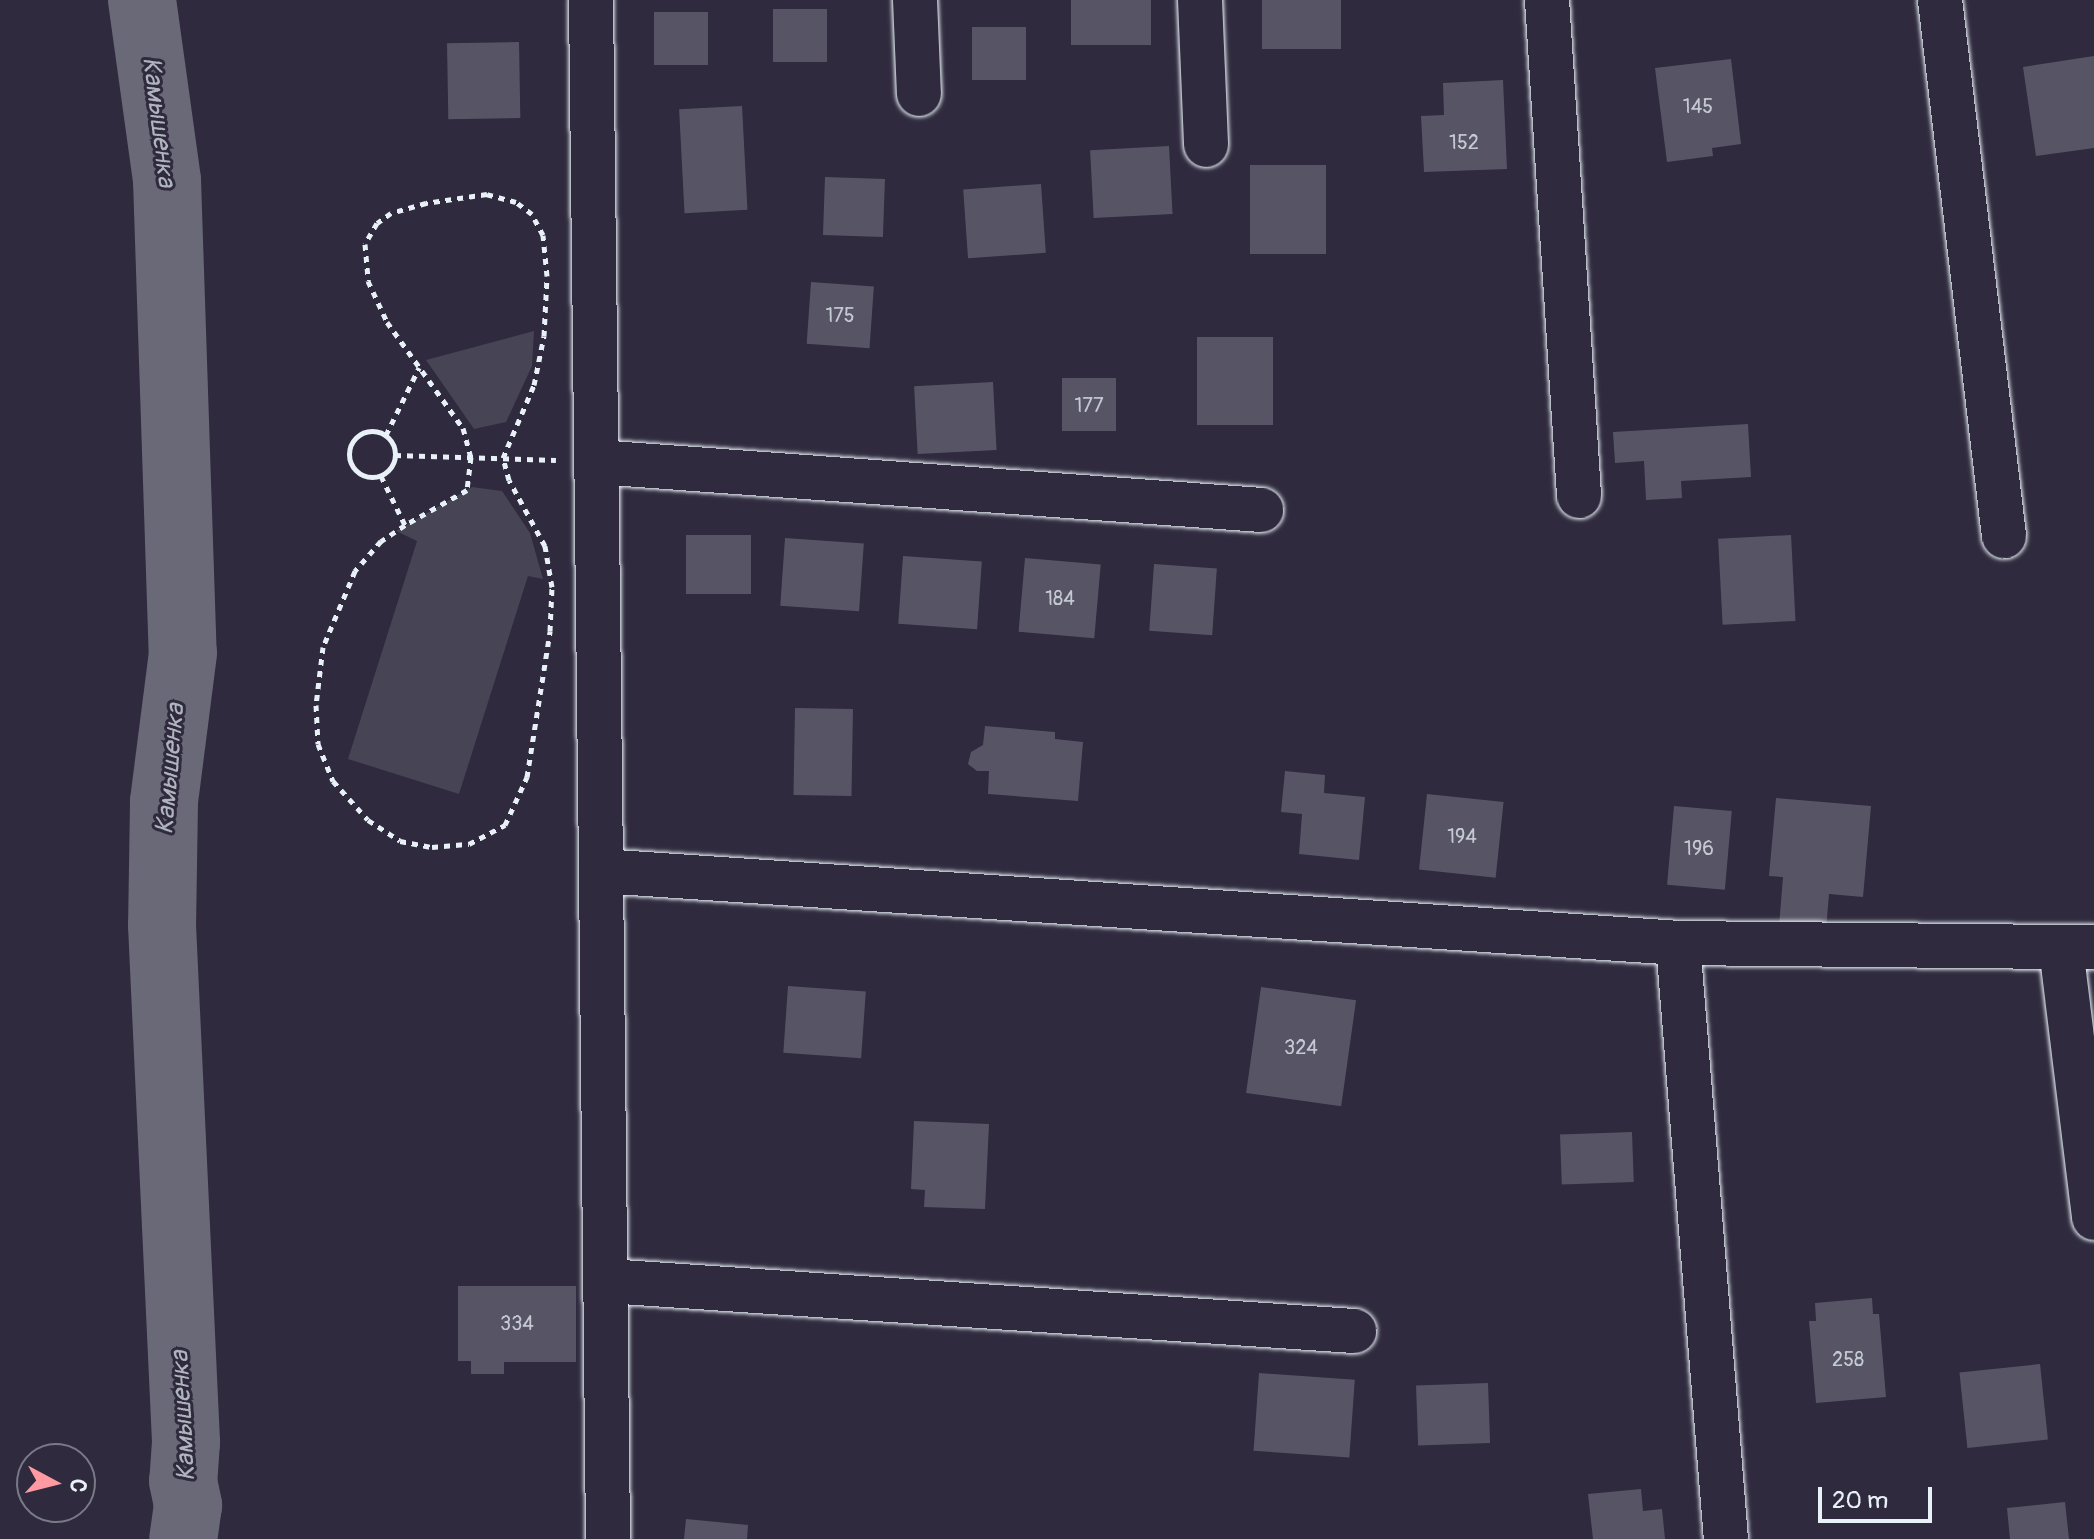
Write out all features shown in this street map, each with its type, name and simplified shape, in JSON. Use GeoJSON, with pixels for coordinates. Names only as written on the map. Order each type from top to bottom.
{"type":"FeatureCollection","features":[{"type":"Feature","properties":{"kind":"lane"},"geometry":{"type":"LineString","coordinates":[[591,0],[608,1539]]}},
{"type":"Feature","properties":{"kind":"lane"},"geometry":{"type":"LineString","coordinates":[[915,0],[919,94]]}},
{"type":"Feature","properties":{"kind":"lane"},"geometry":{"type":"LineString","coordinates":[[1200,0],[1206,145]]}},
{"type":"Feature","properties":{"kind":"lane"},"geometry":{"type":"LineString","coordinates":[[1547,0],[1579,496]]}},
{"type":"Feature","properties":{"kind":"lane"},"geometry":{"type":"LineString","coordinates":[[1940,0],[2004,536]]}},
{"type":"Feature","properties":{"kind":"lane"},"geometry":{"type":"LineString","coordinates":[[597,462],[1261,510]]}},
{"type":"Feature","properties":{"kind":"lane"},"geometry":{"type":"LineString","coordinates":[[601,871],[1678,943],[2078,947],[2094,1218]]}},
{"type":"Feature","properties":{"kind":"lane"},"geometry":{"type":"LineString","coordinates":[[1678,943],[1726,1539]]}},
{"type":"Feature","properties":{"kind":"lane"},"geometry":{"type":"LineString","coordinates":[[607,1281],[1354,1331]]}},
{"type":"Feature","properties":{"kind":"path"},"geometry":{"type":"LineString","coordinates":[[487,194],[516,202],[532,214],[543,235],[547,276],[545,321],[534,385],[503,458],[509,480],[545,546],[552,587],[550,631],[527,777],[505,825],[469,844],[432,847],[400,841],[368,820],[333,781],[318,744],[316,705],[323,647],[355,571],[381,541],[467,490],[471,457],[463,428],[387,322],[368,281],[365,244],[377,223],[391,213],[426,203],[487,194]]}},
{"type":"Feature","properties":{"kind":"path"},"geometry":{"type":"LineString","coordinates":[[386,435],[419,368]]}},
{"type":"Feature","properties":{"kind":"path"},"geometry":{"type":"LineString","coordinates":[[372,430],[386,435],[395,447],[395,455],[395,462],[381,476],[371,478],[357,474],[349,461],[349,446],[358,434],[372,430]]}},
{"type":"Feature","properties":{"kind":"path"},"geometry":{"type":"LineString","coordinates":[[395,455],[597,462]]}},
{"type":"Feature","properties":{"kind":"path"},"geometry":{"type":"LineString","coordinates":[[381,476],[405,525]]}},
{"type":"Feature","properties":{"kind":"shaded area"},"geometry":{"type":"Polygon","coordinates":[[[534,331],[532,366],[506,422],[474,429],[426,360],[534,331]]]}},
{"type":"Feature","properties":{"kind":"shaded area"},"geometry":{"type":"Polygon","coordinates":[[[472,487],[502,491],[530,533],[543,579],[528,576],[459,794],[348,759],[417,541],[396,531],[472,487]]]}},
{"type":"Feature","properties":{"kind":"building"},"geometry":{"type":"Polygon","coordinates":[[[1071,0],[1151,0],[1151,45],[1071,45],[1071,0]]]}},
{"type":"Feature","properties":{"kind":"building"},"geometry":{"type":"Polygon","coordinates":[[[1262,0],[1341,0],[1341,49],[1262,49],[1262,0]]]}},
{"type":"Feature","properties":{"kind":"building"},"geometry":{"type":"Polygon","coordinates":[[[773,9],[827,9],[827,62],[773,62],[773,9]]]}},
{"type":"Feature","properties":{"kind":"building"},"geometry":{"type":"Polygon","coordinates":[[[654,12],[708,12],[708,65],[654,65],[654,12]]]}},
{"type":"Feature","properties":{"kind":"building"},"geometry":{"type":"Polygon","coordinates":[[[972,27],[1026,27],[1026,80],[972,80],[972,27]]]}},
{"type":"Feature","properties":{"kind":"building"},"geometry":{"type":"Polygon","coordinates":[[[519,42],[520,118],[448,119],[447,43],[519,42]]]}},
{"type":"Feature","properties":{"kind":"building"},"geometry":{"type":"Polygon","coordinates":[[[2094,56],[2094,148],[2036,156],[2023,67],[2094,56]]]}},
{"type":"Feature","properties":{"kind":"building"},"geometry":{"type":"Polygon","coordinates":[[[1731,59],[1741,144],[1712,148],[1713,156],[1667,162],[1655,68],[1731,59]]]}},
{"type":"Feature","properties":{"kind":"building"},"geometry":{"type":"Polygon","coordinates":[[[1503,80],[1507,169],[1424,172],[1421,116],[1444,115],[1443,83],[1503,80]]]}},
{"type":"Feature","properties":{"kind":"building"},"geometry":{"type":"Polygon","coordinates":[[[742,106],[747,210],[685,213],[679,109],[742,106]]]}},
{"type":"Feature","properties":{"kind":"building"},"geometry":{"type":"Polygon","coordinates":[[[1169,146],[1173,214],[1094,218],[1090,150],[1169,146]]]}},
{"type":"Feature","properties":{"kind":"building"},"geometry":{"type":"Polygon","coordinates":[[[1250,165],[1326,165],[1326,254],[1250,254],[1250,165]]]}},
{"type":"Feature","properties":{"kind":"building"},"geometry":{"type":"Polygon","coordinates":[[[825,177],[885,179],[883,237],[823,235],[825,177]]]}},
{"type":"Feature","properties":{"kind":"building"},"geometry":{"type":"Polygon","coordinates":[[[1041,184],[1046,253],[968,258],[963,189],[1041,184]]]}},
{"type":"Feature","properties":{"kind":"building"},"geometry":{"type":"Polygon","coordinates":[[[811,282],[874,286],[870,348],[807,344],[811,282]]]}},
{"type":"Feature","properties":{"kind":"building"},"geometry":{"type":"Polygon","coordinates":[[[1197,337],[1273,337],[1273,425],[1197,425],[1197,337]]]}},
{"type":"Feature","properties":{"kind":"building"},"geometry":{"type":"Polygon","coordinates":[[[1062,378],[1116,378],[1116,431],[1062,431],[1062,378]]]}},
{"type":"Feature","properties":{"kind":"building"},"geometry":{"type":"Polygon","coordinates":[[[993,382],[997,450],[918,454],[914,386],[993,382]]]}},
{"type":"Feature","properties":{"kind":"building"},"geometry":{"type":"Polygon","coordinates":[[[1748,424],[1751,477],[1681,481],[1682,498],[1646,500],[1644,461],[1615,463],[1613,432],[1748,424]]]}},
{"type":"Feature","properties":{"kind":"building"},"geometry":{"type":"Polygon","coordinates":[[[686,535],[751,535],[751,594],[686,594],[686,535]]]}},
{"type":"Feature","properties":{"kind":"building"},"geometry":{"type":"Polygon","coordinates":[[[1791,535],[1796,621],[1723,625],[1718,539],[1791,535]]]}},
{"type":"Feature","properties":{"kind":"building"},"geometry":{"type":"Polygon","coordinates":[[[785,538],[864,544],[859,611],[780,606],[785,538]]]}},
{"type":"Feature","properties":{"kind":"building"},"geometry":{"type":"Polygon","coordinates":[[[903,556],[982,562],[977,629],[898,624],[903,556]]]}},
{"type":"Feature","properties":{"kind":"building"},"geometry":{"type":"Polygon","coordinates":[[[1025,558],[1101,565],[1094,638],[1019,632],[1025,558]]]}},
{"type":"Feature","properties":{"kind":"building"},"geometry":{"type":"Polygon","coordinates":[[[1154,564],[1217,568],[1212,635],[1149,631],[1154,564]]]}},
{"type":"Feature","properties":{"kind":"building"},"geometry":{"type":"Polygon","coordinates":[[[795,708],[853,709],[851,796],[793,795],[795,708]]]}},
{"type":"Feature","properties":{"kind":"building"},"geometry":{"type":"Polygon","coordinates":[[[985,726],[1055,732],[1055,739],[1083,742],[1078,801],[988,794],[989,771],[977,771],[968,764],[971,752],[983,745],[985,726]]]}},
{"type":"Feature","properties":{"kind":"building"},"geometry":{"type":"Polygon","coordinates":[[[1285,771],[1325,775],[1324,793],[1365,797],[1359,860],[1299,854],[1302,814],[1281,812],[1285,771]]]}},
{"type":"Feature","properties":{"kind":"building"},"geometry":{"type":"Polygon","coordinates":[[[1427,794],[1504,802],[1496,878],[1419,870],[1427,794]]]}},
{"type":"Feature","properties":{"kind":"building"},"geometry":{"type":"Polygon","coordinates":[[[1776,798],[1871,806],[1863,897],[1829,894],[1826,930],[1779,926],[1783,877],[1769,876],[1776,798]]]}},
{"type":"Feature","properties":{"kind":"building"},"geometry":{"type":"Polygon","coordinates":[[[1674,806],[1732,811],[1725,890],[1667,885],[1674,806]]]}},
{"type":"Feature","properties":{"kind":"building"},"geometry":{"type":"Polygon","coordinates":[[[788,986],[866,991],[861,1058],[783,1053],[788,986]]]}},
{"type":"Feature","properties":{"kind":"building"},"geometry":{"type":"Polygon","coordinates":[[[1261,987],[1356,1000],[1341,1106],[1246,1093],[1261,987]]]}},
{"type":"Feature","properties":{"kind":"building"},"geometry":{"type":"Polygon","coordinates":[[[914,1121],[989,1124],[985,1209],[924,1207],[925,1190],[911,1189],[914,1121]]]}},
{"type":"Feature","properties":{"kind":"building"},"geometry":{"type":"Polygon","coordinates":[[[1632,1132],[1634,1182],[1562,1184],[1560,1135],[1632,1132]]]}},
{"type":"Feature","properties":{"kind":"building"},"geometry":{"type":"Polygon","coordinates":[[[458,1286],[576,1286],[576,1362],[504,1362],[504,1374],[471,1374],[471,1361],[458,1361],[458,1286]]]}},
{"type":"Feature","properties":{"kind":"building"},"geometry":{"type":"Polygon","coordinates":[[[1872,1298],[1873,1314],[1879,1314],[1886,1397],[1816,1403],[1809,1321],[1816,1321],[1815,1303],[1872,1298]]]}},
{"type":"Feature","properties":{"kind":"building"},"geometry":{"type":"Polygon","coordinates":[[[2040,1364],[2048,1440],[1967,1448],[1959,1372],[2040,1364]]]}},
{"type":"Feature","properties":{"kind":"building"},"geometry":{"type":"Polygon","coordinates":[[[1259,1373],[1355,1380],[1349,1458],[1254,1451],[1259,1373]]]}},
{"type":"Feature","properties":{"kind":"building"},"geometry":{"type":"Polygon","coordinates":[[[1488,1383],[1490,1443],[1418,1445],[1416,1386],[1488,1383]]]}},
{"type":"Feature","properties":{"kind":"building"},"geometry":{"type":"Polygon","coordinates":[[[1641,1489],[1643,1511],[1662,1509],[1665,1539],[1593,1539],[1588,1494],[1641,1489]]]}},
{"type":"Feature","properties":{"kind":"building"},"geometry":{"type":"Polygon","coordinates":[[[2065,1502],[2069,1539],[2010,1539],[2007,1508],[2065,1502]]]}},
{"type":"Feature","properties":{"kind":"building"},"geometry":{"type":"Polygon","coordinates":[[[686,1519],[748,1525],[747,1539],[684,1539],[686,1519]]]}},
{"type":"Feature","properties":{"kind":"waterway","name":"Камышенка"},"geometry":{"type":"LineString","coordinates":[[142,0],[167,180],[183,653],[164,802],[162,925],[186,1442],[183,1481],[188,1505],[183,1539]]}}]}
